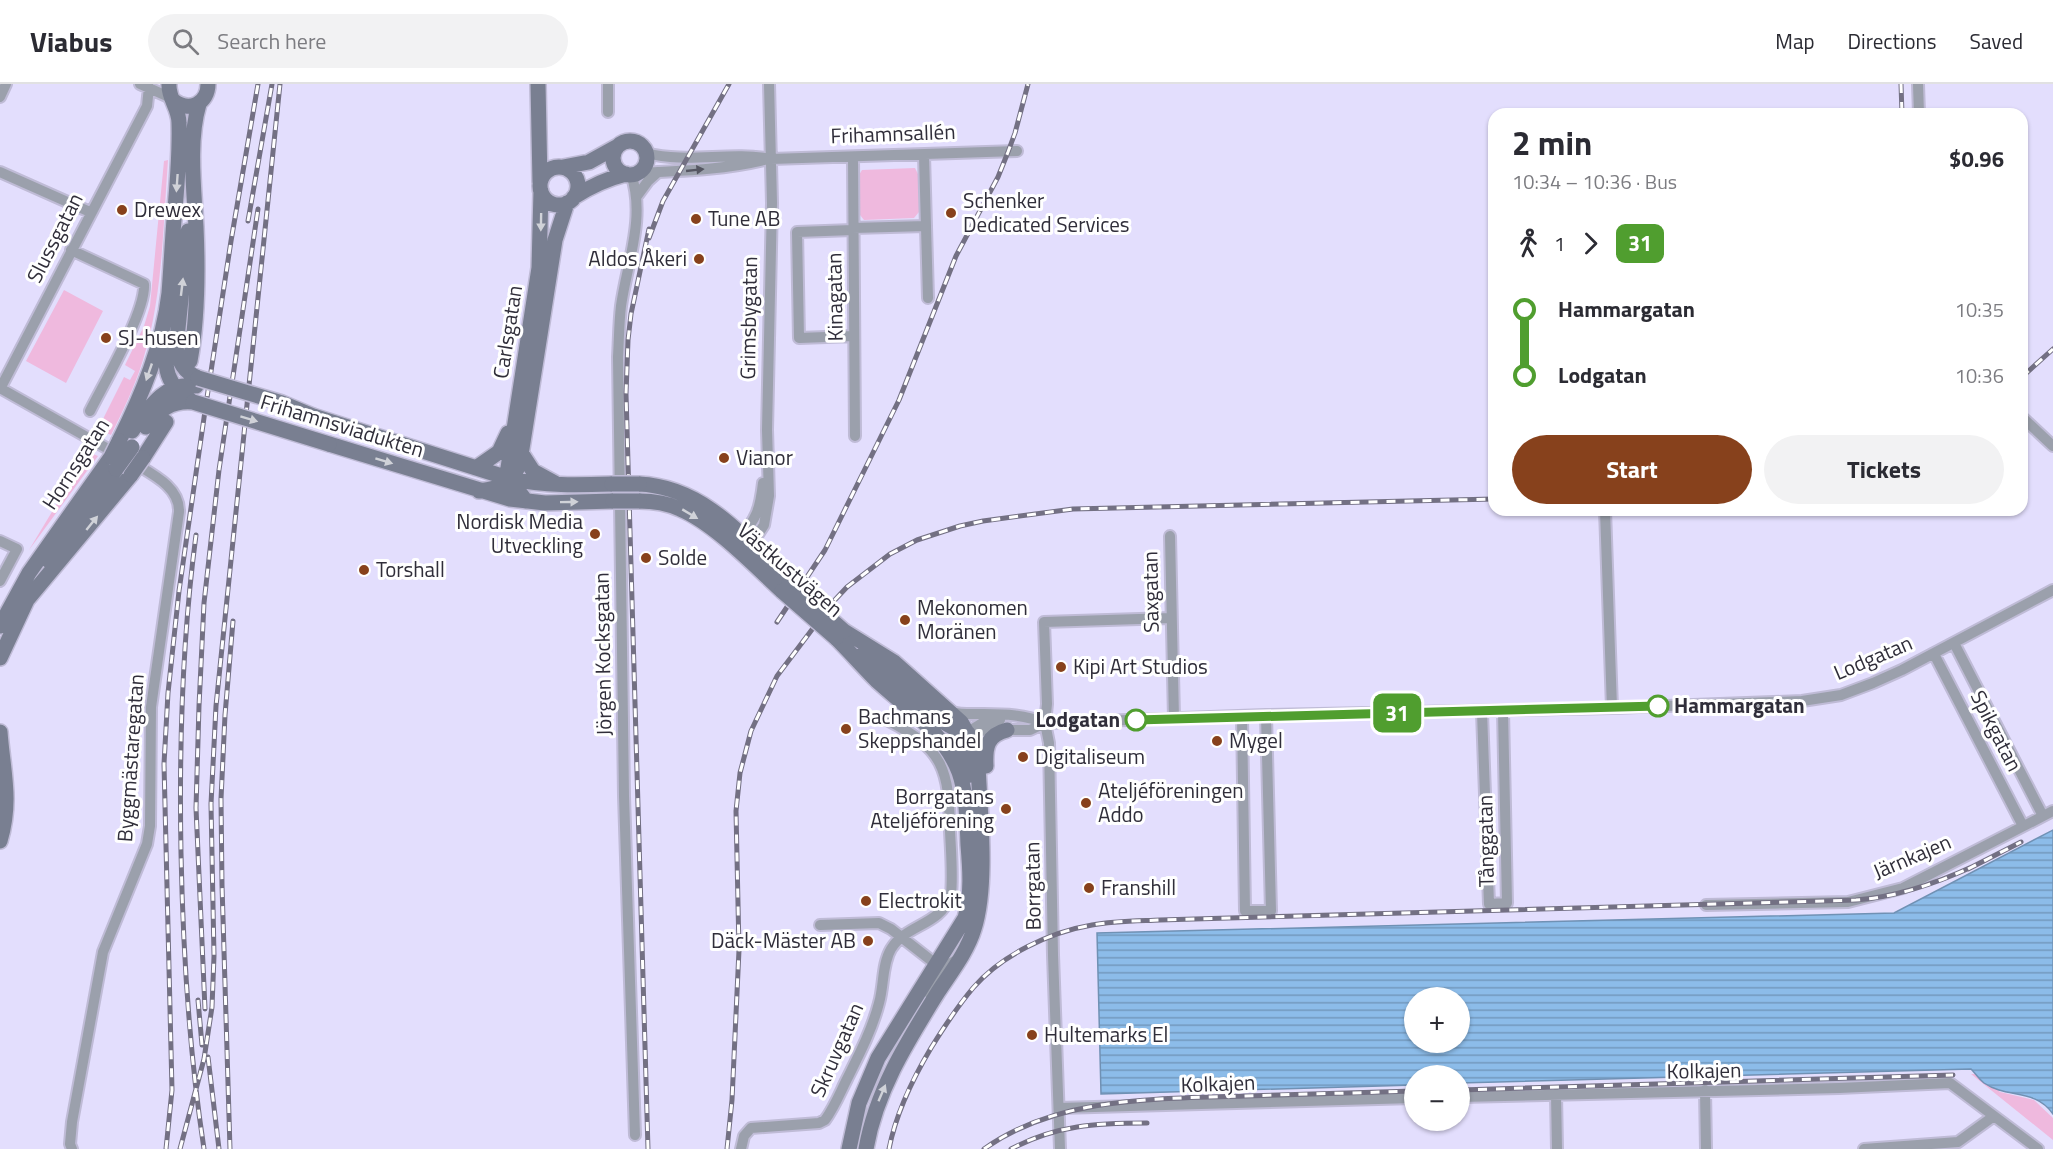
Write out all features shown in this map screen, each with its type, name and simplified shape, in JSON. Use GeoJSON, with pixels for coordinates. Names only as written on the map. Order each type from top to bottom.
{"type":"FeatureCollection","features":[{"type":"Feature","properties":{"kind":"main road"},"geometry":{"type":"LineString","coordinates":[[190,361],[196,306],[193,175],[195,125],[200,104],[207,94],[208,84]]}},
{"type":"Feature","properties":{"kind":"main road","name":"Carlsgatan"},"geometry":{"type":"LineString","coordinates":[[540,84],[546,148],[549,156],[561,167]]}},
{"type":"Feature","properties":{"kind":"main road","name":"Carlsgatan"},"geometry":{"type":"LineString","coordinates":[[511,479],[509,460],[540,268],[540,84]]}},
{"type":"Feature","properties":{"kind":"main road"},"geometry":{"type":"LineString","coordinates":[[171,94],[184,106],[192,107],[200,104]]}},
{"type":"Feature","properties":{"kind":"main road","name":"Hornsgatan"},"geometry":{"type":"LineString","coordinates":[[124,443],[159,341],[168,295],[179,147],[179,119],[171,94]]}},
{"type":"Feature","properties":{"kind":"main road"},"geometry":{"type":"LineString","coordinates":[[561,167],[570,171],[576,178],[578,186],[570,200],[560,205],[552,204],[544,197],[540,187],[547,171],[561,167],[589,162],[626,141],[634,141],[641,145],[646,153],[645,165],[631,174],[617,169],[614,164],[615,150],[618,146]]}},
{"type":"Feature","properties":{"kind":"main road","name":"Frihamnsallén"},"geometry":{"type":"LineString","coordinates":[[570,200],[592,185],[631,174]]}},
{"type":"Feature","properties":{"kind":"main road","name":"Frihamnsviadukten"},"geometry":{"type":"LineString","coordinates":[[193,175],[176,348],[180,364],[197,382],[279,411],[313,416],[511,479],[560,486]]}},
{"type":"Feature","properties":{"kind":"main road","name":"Carlsgatan"},"geometry":{"type":"LineString","coordinates":[[511,479],[518,470],[522,454],[555,240],[570,200]]}},
{"type":"Feature","properties":{"kind":"main road"},"geometry":{"type":"LineString","coordinates":[[168,295],[165,363],[175,387]]}},
{"type":"Feature","properties":{"kind":"main road","name":"Frihamnsviadukten"},"geometry":{"type":"LineString","coordinates":[[27,600],[111,463],[155,400],[175,387],[197,382]]}},
{"type":"Feature","properties":{"kind":"main road","name":"Frihamnsviadukten"},"geometry":{"type":"LineString","coordinates":[[175,387],[182,395],[194,402],[479,491]]}},
{"type":"Feature","properties":{"kind":"main road","name":"Frihamnsviadukten"},"geometry":{"type":"LineString","coordinates":[[124,443],[164,408],[180,402],[194,402]]}},
{"type":"Feature","properties":{"kind":"main road"},"geometry":{"type":"LineString","coordinates":[[479,467],[494,456],[503,445],[516,414]]}},
{"type":"Feature","properties":{"kind":"main road"},"geometry":{"type":"LineString","coordinates":[[0,670],[1,656],[27,600],[131,475],[166,422]]}},
{"type":"Feature","properties":{"kind":"main road"},"geometry":{"type":"LineString","coordinates":[[522,454],[533,471],[560,486]]}},
{"type":"Feature","properties":{"kind":"main road","name":"Hornsgatan"},"geometry":{"type":"LineString","coordinates":[[0,626],[29,573],[111,463]]}},
{"type":"Feature","properties":{"kind":"main road"},"geometry":{"type":"LineString","coordinates":[[479,491],[500,488],[511,479],[526,501]]}},
{"type":"Feature","properties":{"kind":"main road","name":"Västkustvägen"},"geometry":{"type":"LineString","coordinates":[[560,486],[612,484],[662,486],[708,506],[742,545],[841,638],[852,657],[930,729],[947,750],[958,771],[965,793],[968,834]]}},
{"type":"Feature","properties":{"kind":"main road","name":"Västkustvägen"},"geometry":{"type":"LineString","coordinates":[[479,491],[545,503],[639,501],[667,504],[687,512],[742,545]]}},
{"type":"Feature","properties":{"kind":"main road"},"geometry":{"type":"LineString","coordinates":[[841,638],[894,677],[946,724],[968,733]]}},
{"type":"Feature","properties":{"kind":"main road","name":"Västkustvägen"},"geometry":{"type":"LineString","coordinates":[[841,638],[894,662],[961,722],[976,753],[978,777],[981,892],[974,930],[966,950],[906,1044],[879,1099],[866,1149]]}},
{"type":"Feature","properties":{"kind":"main road"},"geometry":{"type":"LineString","coordinates":[[974,930],[984,904],[988,872],[985,749],[994,735],[1007,730]]}},
{"type":"Feature","properties":{"kind":"main road"},"geometry":{"type":"LineString","coordinates":[[0,732],[8,789],[0,841]]}},
{"type":"Feature","properties":{"kind":"main road","name":"Västkustvägen"},"geometry":{"type":"LineString","coordinates":[[849,1149],[852,1126],[866,1083],[891,1035],[958,930],[968,907],[970,893],[968,785],[963,748],[968,733]]}},
{"type":"Feature","properties":{"kind":"street"},"geometry":{"type":"LineString","coordinates":[[0,97],[6,84]]}},
{"type":"Feature","properties":{"kind":"street"},"geometry":{"type":"LineString","coordinates":[[608,84],[608,112]]}},
{"type":"Feature","properties":{"kind":"street","name":"Grimsbygatan"},"geometry":{"type":"LineString","coordinates":[[742,545],[764,525],[769,508],[767,444],[771,159],[769,84]]}},
{"type":"Feature","properties":{"kind":"street"},"geometry":{"type":"LineString","coordinates":[[1918,84],[1919,108]]}},
{"type":"Feature","properties":{"kind":"street"},"geometry":{"type":"LineString","coordinates":[[145,86],[171,94]]}},
{"type":"Feature","properties":{"kind":"street","name":"Slussgatan"},"geometry":{"type":"LineString","coordinates":[[0,388],[147,105],[150,94],[145,86]]}},
{"type":"Feature","properties":{"kind":"street","name":"Frihamnsallén"},"geometry":{"type":"LineString","coordinates":[[631,174],[750,164],[771,159],[1017,152]]}},
{"type":"Feature","properties":{"kind":"street","name":"Frihamnsallén"},"geometry":{"type":"LineString","coordinates":[[646,153],[675,158],[750,155],[771,159]]}},
{"type":"Feature","properties":{"kind":"street"},"geometry":{"type":"LineString","coordinates":[[924,155],[928,298]]}},
{"type":"Feature","properties":{"kind":"street","name":"Kinagatan"},"geometry":{"type":"LineString","coordinates":[[853,157],[855,436]]}},
{"type":"Feature","properties":{"kind":"street"},"geometry":{"type":"LineString","coordinates":[[0,172],[90,212]]}},
{"type":"Feature","properties":{"kind":"street"},"geometry":{"type":"LineString","coordinates":[[637,196],[658,172]]}},
{"type":"Feature","properties":{"kind":"street","name":"Jörgen Kocksgatan"},"geometry":{"type":"LineString","coordinates":[[631,174],[637,196],[634,240],[621,307],[618,357],[624,796],[634,1135]]}},
{"type":"Feature","properties":{"kind":"street"},"geometry":{"type":"LineString","coordinates":[[855,336],[799,338],[797,232],[926,226]]}},
{"type":"Feature","properties":{"kind":"street"},"geometry":{"type":"LineString","coordinates":[[71,250],[144,284],[143,299],[138,313],[90,411]]}},
{"type":"Feature","properties":{"kind":"street","name":"Byggmästaregatan"},"geometry":{"type":"LineString","coordinates":[[0,388],[150,472],[171,489],[179,506],[151,708],[150,826],[147,844],[103,952],[72,1122],[70,1144],[72,1149]]}},
{"type":"Feature","properties":{"kind":"street"},"geometry":{"type":"LineString","coordinates":[[2028,423],[2053,446]]}},
{"type":"Feature","properties":{"kind":"street"},"geometry":{"type":"LineString","coordinates":[[1605,516],[1612,708]]}},
{"type":"Feature","properties":{"kind":"street","name":"Saxgatan"},"geometry":{"type":"LineString","coordinates":[[1170,536],[1174,719]]}},
{"type":"Feature","properties":{"kind":"street"},"geometry":{"type":"LineString","coordinates":[[0,541],[17,549],[0,581]]}},
{"type":"Feature","properties":{"kind":"street","name":"Lodgatan"},"geometry":{"type":"LineString","coordinates":[[968,733],[1029,730],[1045,723],[1802,701],[1841,695],[1873,683],[1934,654],[2053,590]]}},
{"type":"Feature","properties":{"kind":"street","name":"Borrgatan"},"geometry":{"type":"LineString","coordinates":[[1060,1149],[1049,743],[1045,723],[1047,704],[1044,622],[1171,618]]}},
{"type":"Feature","properties":{"kind":"street"},"geometry":{"type":"LineString","coordinates":[[1954,643],[2048,813]]}},
{"type":"Feature","properties":{"kind":"street","name":"Spikgatan"},"geometry":{"type":"LineString","coordinates":[[1934,654],[2023,826]]}},
{"type":"Feature","properties":{"kind":"street","name":"Lodgatan"},"geometry":{"type":"LineString","coordinates":[[950,711],[962,714],[1009,714],[1030,717],[1045,723]]}},
{"type":"Feature","properties":{"kind":"street","name":"Tånggatan"},"geometry":{"type":"LineString","coordinates":[[1482,712],[1489,904],[1507,903],[1503,711]]}},
{"type":"Feature","properties":{"kind":"street"},"geometry":{"type":"LineString","coordinates":[[1242,716],[1245,911],[1271,911],[1266,716]]}},
{"type":"Feature","properties":{"kind":"street","name":"Lodgatan"},"geometry":{"type":"LineString","coordinates":[[968,733],[984,722],[1030,717]]}},
{"type":"Feature","properties":{"kind":"street"},"geometry":{"type":"LineString","coordinates":[[887,720],[910,732],[933,753],[944,772],[950,797],[951,895],[939,915],[902,938]]}},
{"type":"Feature","properties":{"kind":"street","name":"Järnkajen"},"geometry":{"type":"LineString","coordinates":[[1706,905],[1848,902],[1903,888],[2048,813]]}},
{"type":"Feature","properties":{"kind":"street"},"geometry":{"type":"LineString","coordinates":[[820,925],[879,923],[891,928],[937,964],[947,965],[959,959]]}},
{"type":"Feature","properties":{"kind":"street","name":"Skruvgatan"},"geometry":{"type":"LineString","coordinates":[[741,1149],[744,1136],[751,1128],[819,1123],[825,1120],[869,1034],[879,1004],[891,948],[902,938]]}},
{"type":"Feature","properties":{"kind":"street"},"geometry":{"type":"LineString","coordinates":[[906,1044],[920,1008],[940,972],[937,964]]}},
{"type":"Feature","properties":{"kind":"street","name":"Kolkajen"},"geometry":{"type":"LineString","coordinates":[[1470,1097],[1950,1083],[1994,1116]]}},
{"type":"Feature","properties":{"kind":"street"},"geometry":{"type":"LineString","coordinates":[[1705,1090],[1706,1149]]}},
{"type":"Feature","properties":{"kind":"street"},"geometry":{"type":"LineString","coordinates":[[1556,1094],[1557,1149]]}},
{"type":"Feature","properties":{"kind":"street","name":"Kolkajen"},"geometry":{"type":"LineString","coordinates":[[1059,1108],[1404,1098]]}},
{"type":"Feature","properties":{"kind":"street"},"geometry":{"type":"LineString","coordinates":[[1864,1149],[1958,1142],[1994,1116],[2038,1149]]}},
{"type":"Feature","properties":{"kind":"shaded area"},"geometry":{"type":"Polygon","coordinates":[[[168,160],[161,261],[150,336],[136,379],[111,435],[98,429],[124,377],[130,380],[135,371],[125,365],[144,326],[150,306],[164,161],[168,160]]]}},
{"type":"Feature","properties":{"kind":"shaded area"},"geometry":{"type":"Polygon","coordinates":[[[915,168],[919,176],[919,212],[914,218],[864,220],[860,215],[859,175],[862,170],[915,168]]]}},
{"type":"Feature","properties":{"kind":"shaded area"},"geometry":{"type":"Polygon","coordinates":[[[64,290],[103,311],[66,383],[26,361],[64,290]]]}},
{"type":"Feature","properties":{"kind":"shaded area"},"geometry":{"type":"Polygon","coordinates":[[[88,452],[98,456],[29,550],[88,452]]]}},
{"type":"Feature","properties":{"kind":"shaded area"},"geometry":{"type":"Polygon","coordinates":[[[1971,1074],[1982,1074],[2000,1092],[2034,1100],[2053,1118],[2053,1140],[1971,1074]]]}},
{"type":"Feature","properties":{"kind":"water"},"geometry":{"type":"Polygon","coordinates":[[[2053,830],[2053,1114],[2038,1100],[1993,1088],[1984,1083],[1971,1069],[1470,1083],[1470,1065],[1404,1065],[1404,1085],[1101,1094],[1097,933],[1894,913],[2053,830]]]}},
{"type":"Feature","properties":{"kind":"railway"},"geometry":{"type":"LineString","coordinates":[[166,1149],[172,1090],[164,764],[168,693],[179,591],[206,404],[258,84]]}},
{"type":"Feature","properties":{"kind":"railway"},"geometry":{"type":"LineString","coordinates":[[248,221],[272,84]]}},
{"type":"Feature","properties":{"kind":"railway"},"geometry":{"type":"LineString","coordinates":[[180,1149],[204,1059],[212,1007],[214,956],[211,804],[216,706],[280,84]]}},
{"type":"Feature","properties":{"kind":"railway"},"geometry":{"type":"LineString","coordinates":[[649,238],[663,201],[729,84]]}},
{"type":"Feature","properties":{"kind":"railway"},"geometry":{"type":"LineString","coordinates":[[777,622],[825,550],[899,400],[956,256],[998,177],[1015,133],[1028,84]]}},
{"type":"Feature","properties":{"kind":"railway"},"geometry":{"type":"LineString","coordinates":[[1901,84],[1902,108]]}},
{"type":"Feature","properties":{"kind":"railway"},"geometry":{"type":"LineString","coordinates":[[205,1009],[196,808],[204,603],[219,470],[258,209]]}},
{"type":"Feature","properties":{"kind":"railway"},"geometry":{"type":"LineString","coordinates":[[648,1149],[626,394],[631,314],[649,229]]}},
{"type":"Feature","properties":{"kind":"railway"},"geometry":{"type":"LineString","coordinates":[[2028,372],[2053,349]]}},
{"type":"Feature","properties":{"kind":"railway"},"geometry":{"type":"LineString","coordinates":[[727,1149],[732,1100],[739,950],[736,811],[740,773],[751,731],[777,676],[832,603],[847,587],[890,554],[917,540],[983,521],[1073,509],[1488,499]]}},
{"type":"Feature","properties":{"kind":"railway"},"geometry":{"type":"LineString","coordinates":[[196,535],[187,614],[182,694],[181,853],[188,1001],[194,1075],[204,1149]]}},
{"type":"Feature","properties":{"kind":"railway"},"geometry":{"type":"LineString","coordinates":[[230,1149],[221,799],[233,621]]}},
{"type":"Feature","properties":{"kind":"railway"},"geometry":{"type":"LineString","coordinates":[[1968,869],[2021,842]]}},
{"type":"Feature","properties":{"kind":"railway"},"geometry":{"type":"LineString","coordinates":[[889,1149],[900,1110],[917,1072],[946,1025],[973,988],[984,976],[1012,955],[1043,939],[1076,928],[1109,923],[1160,920],[1856,900],[1887,896],[1917,888],[1974,866]]}},
{"type":"Feature","properties":{"kind":"railway"},"geometry":{"type":"LineString","coordinates":[[198,1000],[202,1045]]}},
{"type":"Feature","properties":{"kind":"railway"},"geometry":{"type":"LineString","coordinates":[[208,1057],[219,1149]]}},
{"type":"Feature","properties":{"kind":"railway"},"geometry":{"type":"LineString","coordinates":[[1470,1090],[1953,1075]]}},
{"type":"Feature","properties":{"kind":"railway"},"geometry":{"type":"LineString","coordinates":[[984,1149],[1013,1132],[1044,1119],[1109,1104],[1177,1098],[1404,1091]]}},
{"type":"Feature","properties":{"kind":"railway"},"geometry":{"type":"LineString","coordinates":[[1011,1149],[1061,1130],[1094,1125],[1147,1123]]}},
{"type":"Feature","properties":{"kind":"bus line","name":"31"},"geometry":{"type":"LineString","coordinates":[[1136,720],[1658,706]]}},
{"type":"Feature","properties":{"kind":"place","name":"Drewex"},"geometry":{"type":"Point","coordinates":[122,210]}},
{"type":"Feature","properties":{"kind":"place","name":"Schenker Dedicated Services"},"geometry":{"type":"Point","coordinates":[951,213]}},
{"type":"Feature","properties":{"kind":"place","name":"Tune AB"},"geometry":{"type":"Point","coordinates":[696,219]}},
{"type":"Feature","properties":{"kind":"place","name":"Aldos Åkeri"},"geometry":{"type":"Point","coordinates":[699,259]}},
{"type":"Feature","properties":{"kind":"place","name":"SJ-husen"},"geometry":{"type":"Point","coordinates":[106,338]}},
{"type":"Feature","properties":{"kind":"place","name":"Vianor"},"geometry":{"type":"Point","coordinates":[724,458]}},
{"type":"Feature","properties":{"kind":"place","name":"Nordisk Media Utveckling"},"geometry":{"type":"Point","coordinates":[595,534]}},
{"type":"Feature","properties":{"kind":"place","name":"Solde"},"geometry":{"type":"Point","coordinates":[646,558]}},
{"type":"Feature","properties":{"kind":"place","name":"Torshall"},"geometry":{"type":"Point","coordinates":[364,570]}},
{"type":"Feature","properties":{"kind":"place","name":"Mekonomen Moränen"},"geometry":{"type":"Point","coordinates":[905,620]}},
{"type":"Feature","properties":{"kind":"place","name":"Kipi Art Studios"},"geometry":{"type":"Point","coordinates":[1061,667]}},
{"type":"Feature","properties":{"kind":"place","name":"Hammargatan"},"geometry":{"type":"Point","coordinates":[1658,706]}},
{"type":"Feature","properties":{"kind":"place","name":"Lodgatan"},"geometry":{"type":"Point","coordinates":[1136,720]}},
{"type":"Feature","properties":{"kind":"place","name":"Bachmans Skeppshandel"},"geometry":{"type":"Point","coordinates":[846,729]}},
{"type":"Feature","properties":{"kind":"place","name":"Mygel"},"geometry":{"type":"Point","coordinates":[1217,741]}},
{"type":"Feature","properties":{"kind":"place","name":"Digitaliseum"},"geometry":{"type":"Point","coordinates":[1023,757]}},
{"type":"Feature","properties":{"kind":"place","name":"Ateljéföreningen Addo"},"geometry":{"type":"Point","coordinates":[1086,803]}},
{"type":"Feature","properties":{"kind":"place","name":"Borrgatans Ateljéförening"},"geometry":{"type":"Point","coordinates":[1006,809]}},
{"type":"Feature","properties":{"kind":"place","name":"Franshill"},"geometry":{"type":"Point","coordinates":[1089,888]}},
{"type":"Feature","properties":{"kind":"place","name":"Electrokit"},"geometry":{"type":"Point","coordinates":[866,901]}},
{"type":"Feature","properties":{"kind":"place","name":"Däck-Mäster AB"},"geometry":{"type":"Point","coordinates":[868,941]}},
{"type":"Feature","properties":{"kind":"place","name":"Hultemarks El"},"geometry":{"type":"Point","coordinates":[1032,1035]}}]}
